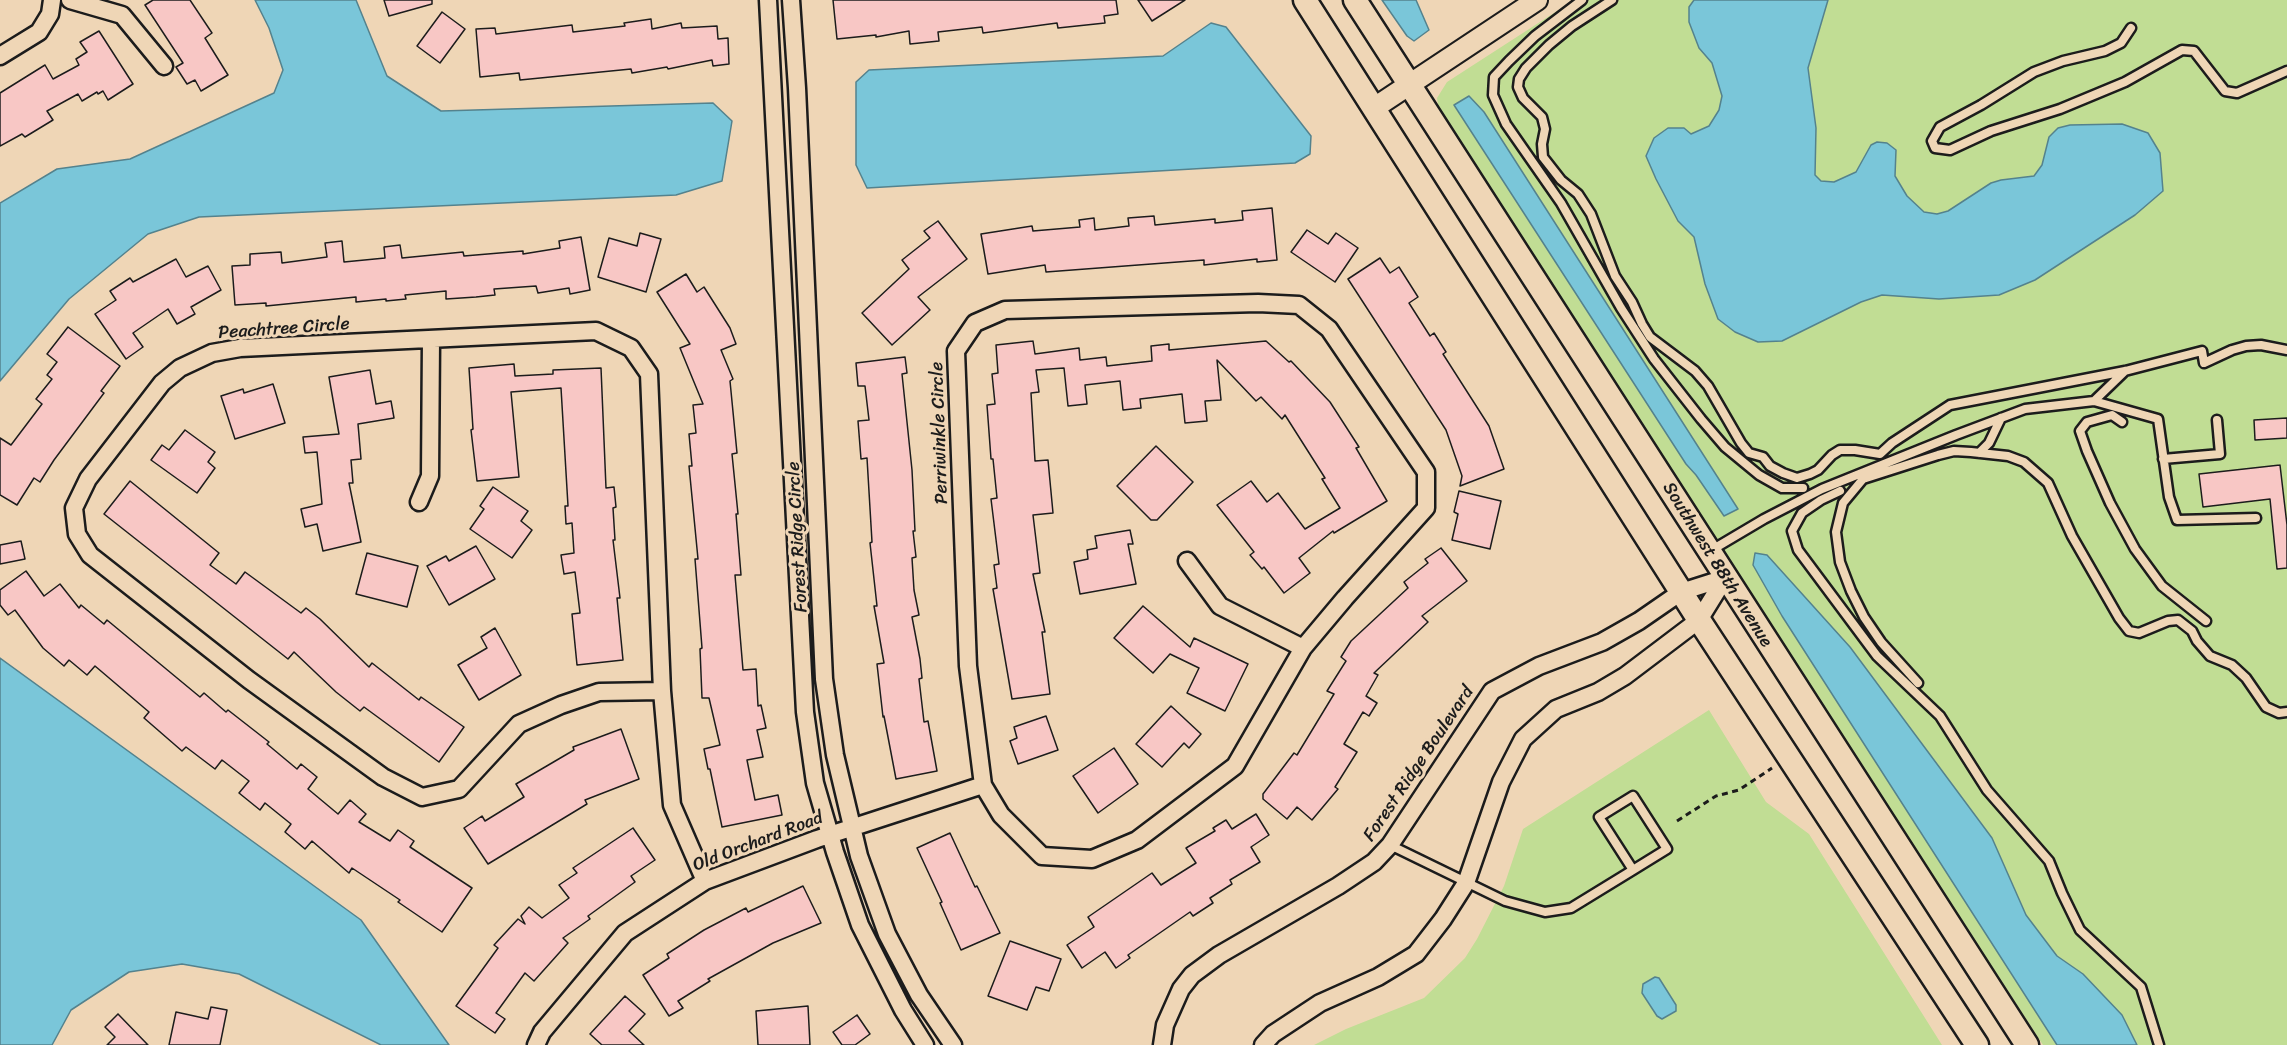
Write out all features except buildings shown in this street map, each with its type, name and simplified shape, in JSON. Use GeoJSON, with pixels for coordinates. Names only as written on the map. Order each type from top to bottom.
{"type":"FeatureCollection","features":[{"type":"Feature","properties":{"kind":"main road"},"geometry":{"type":"LineString","coordinates":[[1305,0],[1699,620],[1977,1045]]}},
{"type":"Feature","properties":{"kind":"main road","name":"Southwest 88th Avenue"},"geometry":{"type":"LineString","coordinates":[[1355,0],[2027,1045]]}},
{"type":"Feature","properties":{"kind":"street"},"geometry":{"type":"LineString","coordinates":[[0,56],[39,32],[50,14],[52,0]]}},
{"type":"Feature","properties":{"kind":"street"},"geometry":{"type":"LineString","coordinates":[[70,0],[122,15],[164,66]]}},
{"type":"Feature","properties":{"kind":"street","name":"Forest Ridge Circle"},"geometry":{"type":"LineString","coordinates":[[768,0],[805,712],[815,783],[860,925],[883,973],[925,1045]]}},
{"type":"Feature","properties":{"kind":"street","name":"Forest Ridge Circle"},"geometry":{"type":"LineString","coordinates":[[791,0],[798,88],[824,679],[835,754],[859,856],[887,934],[919,995],[953,1045]]}},
{"type":"Feature","properties":{"kind":"street"},"geometry":{"type":"LineString","coordinates":[[1374,108],[1537,0]]}},
{"type":"Feature","properties":{"kind":"street","name":"Perriwinkle Circle"},"geometry":{"type":"LineString","coordinates":[[1258,303],[1299,304],[1329,330],[1426,472],[1426,508],[1303,648],[1235,766],[1137,840],[1092,859],[1042,856],[1001,815],[983,785],[968,666],[956,351],[975,323],[1005,309],[1258,303]]}},
{"type":"Feature","properties":{"kind":"street","name":"Peachtree Circle"},"geometry":{"type":"LineString","coordinates":[[662,691],[599,692],[561,705],[519,724],[459,789],[422,797],[383,777],[249,680],[90,555],[77,534],[74,508],[88,479],[162,383],[180,368],[212,353],[240,348],[596,332],[632,348],[649,374],[662,691],[672,805],[705,881]]}},
{"type":"Feature","properties":{"kind":"street"},"geometry":{"type":"LineString","coordinates":[[419,502],[430,476],[431,340]]}},
{"type":"Feature","properties":{"kind":"street"},"geometry":{"type":"LineString","coordinates":[[1187,561],[1220,606],[1303,648]]}},
{"type":"Feature","properties":{"kind":"street"},"geometry":{"type":"LineString","coordinates":[[1263,1045],[1273,1034],[1320,1004],[1378,977],[1416,954],[1443,920],[1466,883],[1501,782],[1523,739],[1556,709],[1598,692],[1625,676],[1699,620],[1725,578]]}},
{"type":"Feature","properties":{"kind":"street","name":"Forest Ridge Boulevard"},"geometry":{"type":"LineString","coordinates":[[1162,1045],[1165,1025],[1180,989],[1192,975],[1219,955],[1338,886],[1374,862],[1390,845],[1492,691],[1539,666],[1602,642],[1639,621],[1681,592],[1725,578]]}},
{"type":"Feature","properties":{"kind":"street","name":"Old Orchard Road"},"geometry":{"type":"LineString","coordinates":[[536,1045],[543,1032],[625,933],[705,881],[830,835],[983,785]]}},
{"type":"Feature","properties":{"kind":"lane"},"geometry":{"type":"LineString","coordinates":[[1582,0],[1535,36],[1494,77],[1493,95],[1506,124],[1561,203],[1621,308],[1654,359],[1701,418],[1725,447],[1759,476],[1782,488],[1803,488]]}},
{"type":"Feature","properties":{"kind":"lane"},"geometry":{"type":"LineString","coordinates":[[1612,0],[1572,26],[1550,45],[1526,68],[1519,79],[1518,87],[1523,98],[1542,117],[1545,129],[1542,144],[1543,157],[1561,180],[1578,194],[1591,214],[1616,276],[1646,331],[1661,347],[1695,371],[1708,386],[1741,443],[1749,453],[1756,457],[1763,457],[1770,466],[1797,478],[1818,470],[1832,454],[1840,450],[1880,454],[1892,443],[1950,405],[2125,370],[2202,351],[2204,363],[2246,346],[2261,345],[2287,350]]}},
{"type":"Feature","properties":{"kind":"lane"},"geometry":{"type":"LineString","coordinates":[[2132,28],[2121,42],[2104,51],[2063,61],[2034,72],[1940,127],[1932,141],[1935,148],[1950,150],[1991,132],[2060,109],[2125,82],[2182,50],[2194,51],[2225,91],[2236,93],[2287,71]]}},
{"type":"Feature","properties":{"kind":"lane"},"geometry":{"type":"LineString","coordinates":[[2094,401],[2125,370]]}},
{"type":"Feature","properties":{"kind":"lane"},"geometry":{"type":"LineString","coordinates":[[1710,552],[1764,519],[1822,489],[2001,418],[2025,409],[2094,401],[2158,418],[2169,497],[2177,520],[2256,518]]}},
{"type":"Feature","properties":{"kind":"lane"},"geometry":{"type":"LineString","coordinates":[[2122,422],[2112,415],[2087,422],[2080,431],[2087,451],[2135,549],[2162,586],[2206,621]]}},
{"type":"Feature","properties":{"kind":"lane"},"geometry":{"type":"LineString","coordinates":[[1979,453],[1989,443],[2001,418]]}},
{"type":"Feature","properties":{"kind":"lane"},"geometry":{"type":"LineString","coordinates":[[2163,459],[2220,453],[2217,420]]}},
{"type":"Feature","properties":{"kind":"lane"},"geometry":{"type":"LineString","coordinates":[[1918,683],[1881,642],[1864,617],[1840,562],[1836,532],[1843,503],[1863,479],[1954,451],[2008,456],[2024,462],[2048,483],[2072,536],[2119,618],[2129,631],[2139,633],[2168,621],[2178,620],[2192,631],[2210,656],[2232,664],[2246,678],[2266,707],[2279,713],[2287,712]]}},
{"type":"Feature","properties":{"kind":"lane"},"geometry":{"type":"LineString","coordinates":[[1840,491],[1802,513],[1792,531],[1798,550],[1877,656],[1940,716],[1987,790],[2049,861],[2080,930],[2141,987],[2159,1045]]}},
{"type":"Feature","properties":{"kind":"lane"},"geometry":{"type":"LineString","coordinates":[[1390,845],[1505,901],[1545,912],[1571,908],[1633,870],[1667,849],[1633,796],[1599,817],[1633,870]]}},
{"type":"Feature","properties":{"kind":"path"},"geometry":{"type":"LineString","coordinates":[[1677,821],[1716,796],[1739,790],[1772,768]]}},
{"type":"Feature","properties":{"kind":"green space"},"geometry":{"type":"Polygon","coordinates":[[[1574,0],[2287,0],[2287,1045],[2043,1045],[1440,118],[1437,98],[1447,82],[1574,0]]]}},
{"type":"Feature","properties":{"kind":"green space"},"geometry":{"type":"Polygon","coordinates":[[[1709,710],[1766,802],[1809,834],[1942,1045],[1314,1045],[1346,1029],[1424,998],[1465,958],[1477,939],[1504,886],[1523,829],[1709,710]]]}},
{"type":"Feature","properties":{"kind":"water"},"geometry":{"type":"Polygon","coordinates":[[[255,0],[356,0],[387,76],[441,111],[713,103],[732,121],[722,181],[676,195],[199,217],[148,234],[69,299],[0,381],[0,203],[57,169],[130,159],[274,93],[283,70],[269,28],[255,0]]]}},
{"type":"Feature","properties":{"kind":"water"},"geometry":{"type":"Polygon","coordinates":[[[1382,0],[1416,0],[1429,30],[1414,41],[1407,36],[1382,0]]]}},
{"type":"Feature","properties":{"kind":"water"},"geometry":{"type":"Polygon","coordinates":[[[1694,0],[1828,0],[1808,68],[1816,128],[1815,175],[1821,181],[1834,182],[1856,172],[1871,145],[1877,142],[1887,143],[1896,150],[1895,176],[1907,196],[1924,212],[1937,214],[1948,211],[1991,183],[2034,176],[2042,165],[2049,137],[2058,128],[2070,125],[2122,124],[2148,133],[2160,153],[2163,191],[2135,215],[2035,280],[1999,295],[1939,299],[1882,295],[1861,302],[1782,341],[1758,342],[1735,332],[1718,319],[1705,284],[1694,237],[1678,221],[1646,156],[1654,138],[1668,128],[1684,128],[1691,134],[1709,126],[1719,110],[1722,96],[1712,63],[1699,48],[1689,22],[1689,7],[1694,0]]]}},
{"type":"Feature","properties":{"kind":"water"},"geometry":{"type":"Polygon","coordinates":[[[1211,23],[1226,27],[1311,136],[1310,154],[1295,163],[867,188],[856,165],[856,82],[869,70],[1163,56],[1211,23]]]}},
{"type":"Feature","properties":{"kind":"water"},"geometry":{"type":"Polygon","coordinates":[[[1469,96],[1484,112],[1738,509],[1724,516],[1686,464],[1454,105],[1469,96]]]}},
{"type":"Feature","properties":{"kind":"water"},"geometry":{"type":"Polygon","coordinates":[[[1755,553],[1767,555],[1850,647],[1992,838],[2026,915],[2057,956],[2083,974],[2122,1015],[2137,1045],[2057,1045],[1782,616],[1753,565],[1755,553]]]}},
{"type":"Feature","properties":{"kind":"water"},"geometry":{"type":"Polygon","coordinates":[[[0,658],[361,920],[449,1045],[381,1045],[239,974],[182,964],[129,972],[71,1010],[52,1045],[0,1045],[0,658]]]}},
{"type":"Feature","properties":{"kind":"water"},"geometry":{"type":"Polygon","coordinates":[[[1655,977],[1659,978],[1676,1005],[1676,1011],[1662,1019],[1657,1016],[1642,993],[1643,984],[1655,977]]]}}]}
